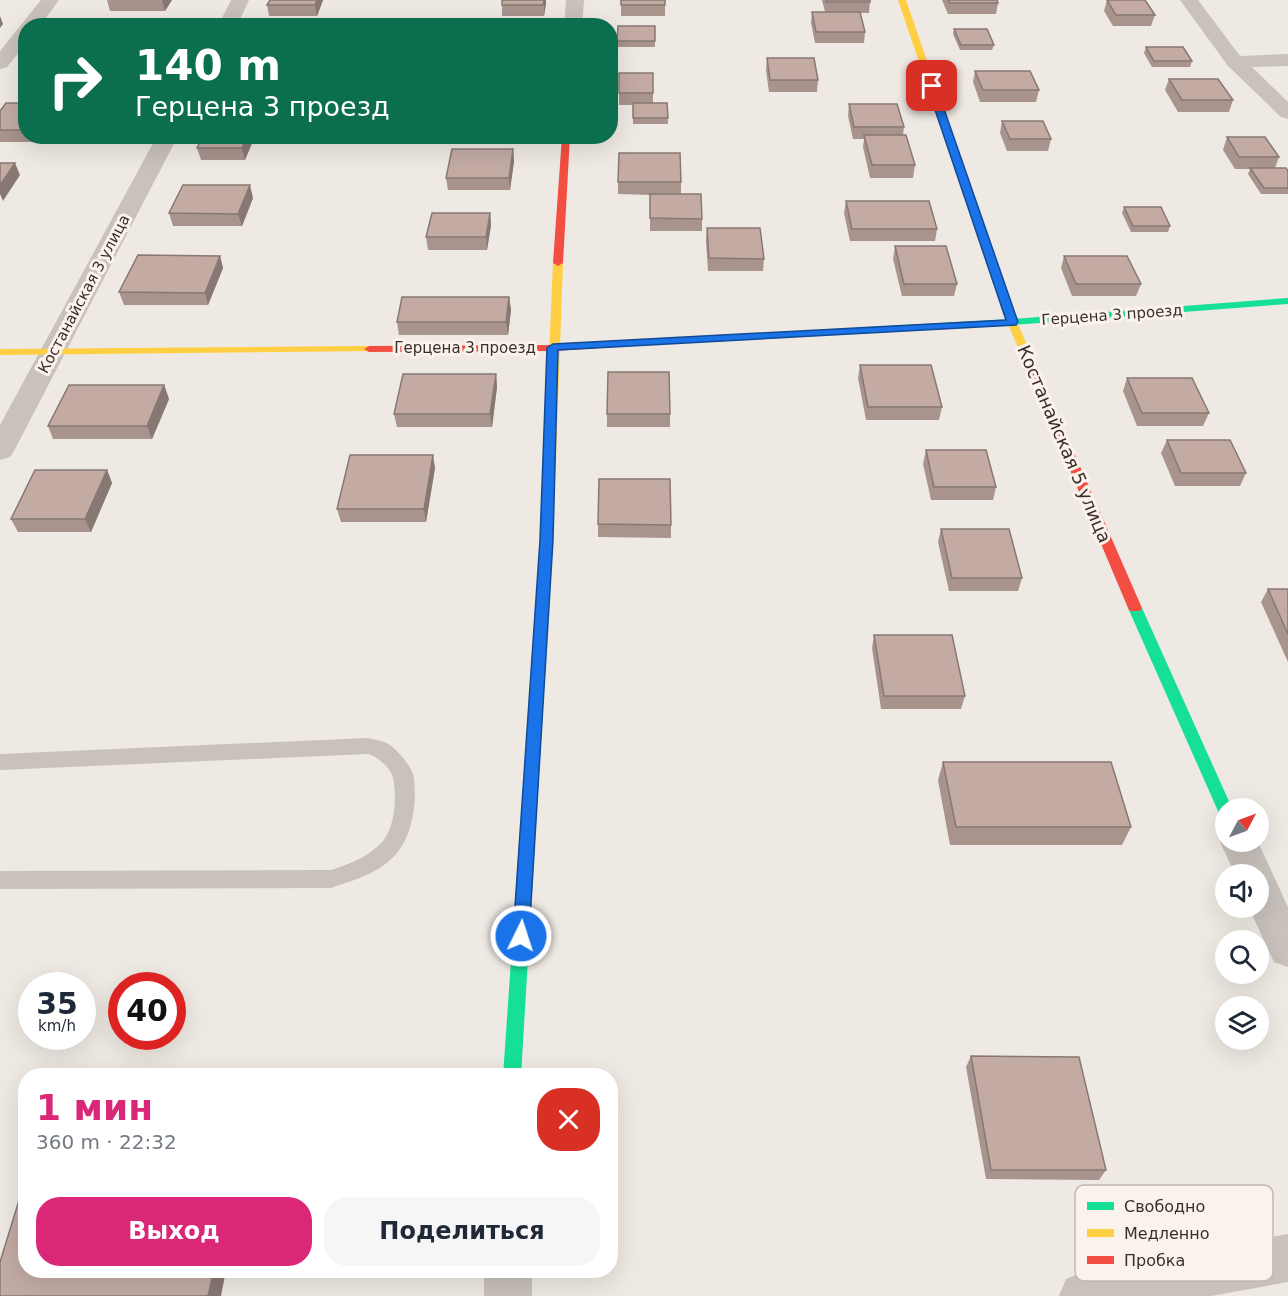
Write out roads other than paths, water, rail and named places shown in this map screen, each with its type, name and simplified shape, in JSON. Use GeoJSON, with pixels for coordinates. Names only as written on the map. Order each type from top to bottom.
{"type":"FeatureCollection","features":[{"type":"Feature","properties":{"kind":"street"},"geometry":{"type":"LineString","coordinates":[[36,18],[50,0]]}},
{"type":"Feature","properties":{"kind":"street"},"geometry":{"type":"LineString","coordinates":[[231,18],[240,0]]}},
{"type":"Feature","properties":{"kind":"street"},"geometry":{"type":"LineString","coordinates":[[574,18],[575,0]]}},
{"type":"Feature","properties":{"kind":"street","name":"Костанайская 5 улица"},"geometry":{"type":"LineString","coordinates":[[902,0],[1012,322],[1146,635],[1220,798]]}},
{"type":"Feature","properties":{"kind":"street"},"geometry":{"type":"LineString","coordinates":[[1188,0],[1235,62],[1288,113]]}},
{"type":"Feature","properties":{"kind":"street"},"geometry":{"type":"LineString","coordinates":[[0,63],[18,41]]}},
{"type":"Feature","properties":{"kind":"street"},"geometry":{"type":"LineString","coordinates":[[1235,62],[1288,60]]}},
{"type":"Feature","properties":{"kind":"street","name":"Костанайская 3 улица"},"geometry":{"type":"LineString","coordinates":[[0,451],[164,144]]}},
{"type":"Feature","properties":{"kind":"street"},"geometry":{"type":"LineString","coordinates":[[513,1068],[547,540],[553,348],[566,144]]}},
{"type":"Feature","properties":{"kind":"street","name":"Герцена 3 проезд"},"geometry":{"type":"LineString","coordinates":[[0,351],[553,348],[1012,322],[1288,301]]}},
{"type":"Feature","properties":{"kind":"street"},"geometry":{"type":"LineString","coordinates":[[1269,908],[1288,949]]}},
{"type":"Feature","properties":{"kind":"street"},"geometry":{"type":"LineString","coordinates":[[1273,1261],[1288,1258]]}},
{"type":"Feature","properties":{"kind":"street"},"geometry":{"type":"LineString","coordinates":[[508,1278],[508,1296]]}},
{"type":"Feature","properties":{"kind":"street"},"geometry":{"type":"LineString","coordinates":[[1083,1296],[1164,1281]]}},
{"type":"Feature","properties":{"kind":"lane"},"geometry":{"type":"LineString","coordinates":[[0,762],[368,746],[383,750],[403,774],[401,829],[391,847],[363,867],[331,879],[0,880]]}}]}
